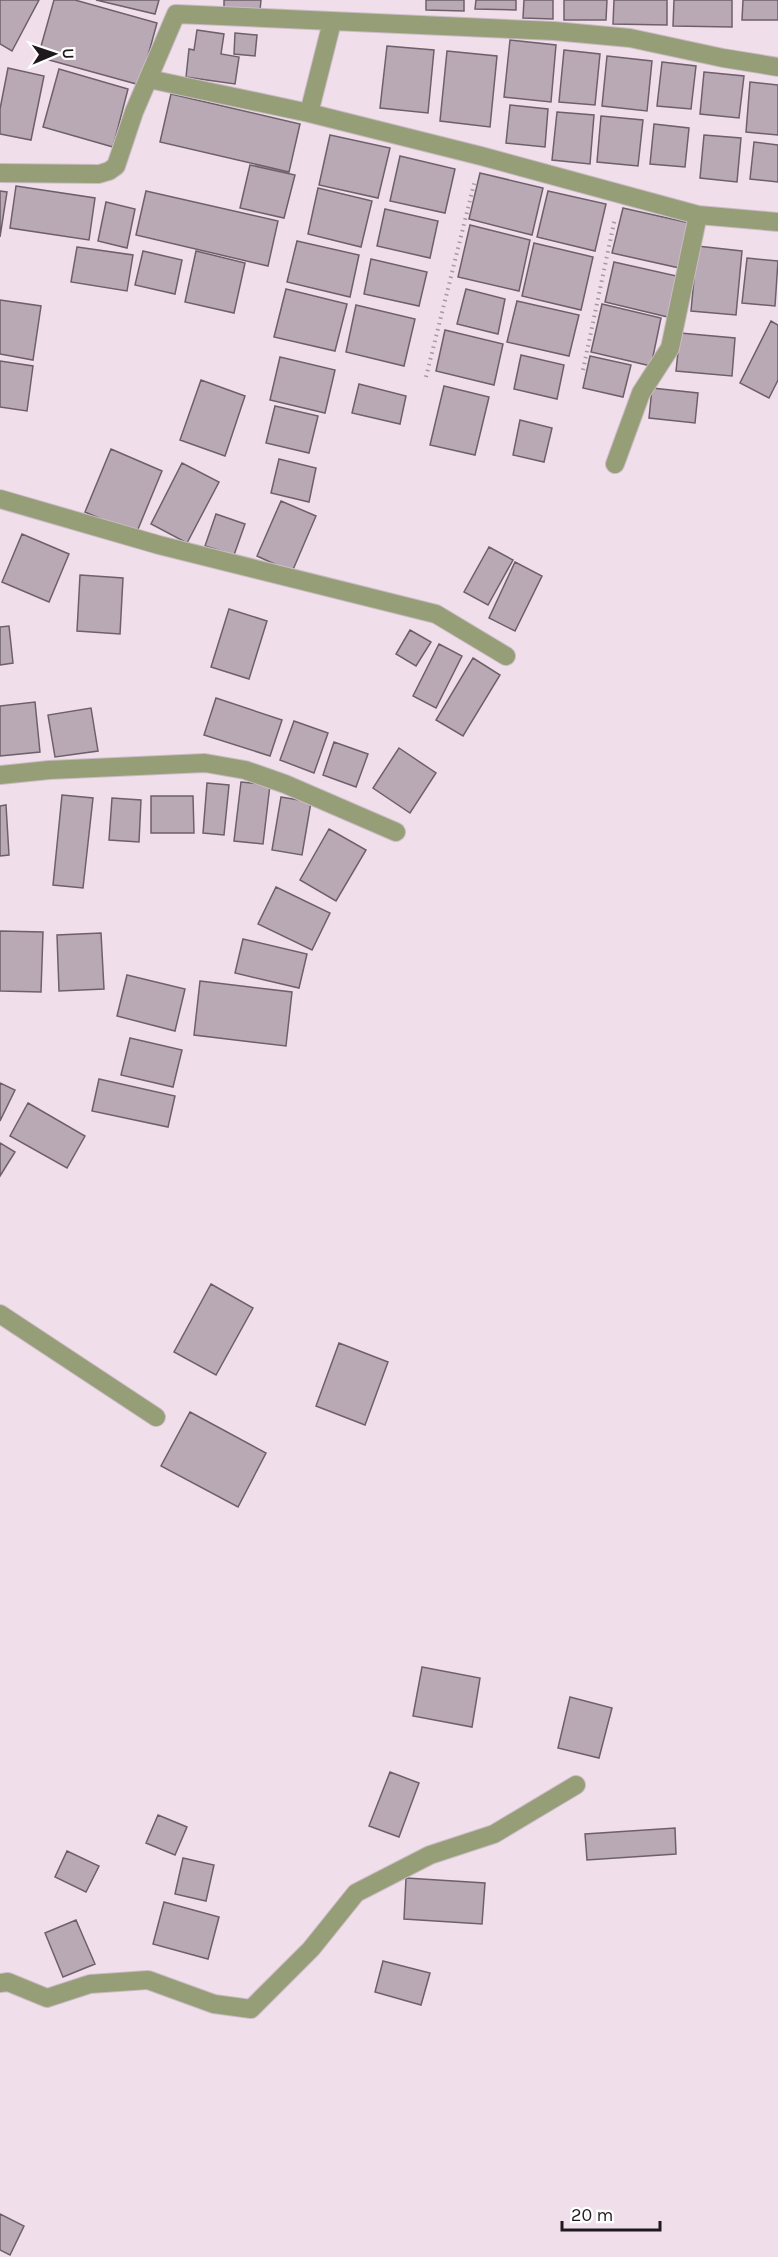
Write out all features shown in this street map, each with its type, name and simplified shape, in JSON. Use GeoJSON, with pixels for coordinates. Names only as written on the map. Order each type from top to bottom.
{"type":"FeatureCollection","features":[{"type":"Feature","properties":{"kind":"street"},"geometry":{"type":"LineString","coordinates":[[0,173],[99,174],[116,166],[134,112],[179,7],[332,22],[542,30],[630,38],[778,67]]}},
{"type":"Feature","properties":{"kind":"street"},"geometry":{"type":"LineString","coordinates":[[309,113],[332,22]]}},
{"type":"Feature","properties":{"kind":"street"},"geometry":{"type":"LineString","coordinates":[[149,79],[309,113],[481,156],[698,215],[778,222]]}},
{"type":"Feature","properties":{"kind":"street"},"geometry":{"type":"LineString","coordinates":[[615,465],[641,393],[670,348],[698,215]]}},
{"type":"Feature","properties":{"kind":"street"},"geometry":{"type":"LineString","coordinates":[[0,499],[159,545],[436,614],[506,656]]}},
{"type":"Feature","properties":{"kind":"street"},"geometry":{"type":"LineString","coordinates":[[0,774],[205,763],[245,770],[285,784],[396,832]]}},
{"type":"Feature","properties":{"kind":"street"},"geometry":{"type":"LineString","coordinates":[[0,1314],[156,1417]]}},
{"type":"Feature","properties":{"kind":"street"},"geometry":{"type":"LineString","coordinates":[[0,1983],[8,1983],[47,1998],[90,1984],[148,1980],[214,2004],[251,2009],[311,1949],[356,1893],[430,1856],[494,1834],[576,1785]]}},
{"type":"Feature","properties":{"kind":"path"},"geometry":{"type":"LineString","coordinates":[[426,377],[481,156]]}},
{"type":"Feature","properties":{"kind":"path"},"geometry":{"type":"LineString","coordinates":[[583,370],[620,194]]}},
{"type":"Feature","properties":{"kind":"building"},"geometry":{"type":"Polygon","coordinates":[[[0,0],[39,0],[12,51],[0,44],[0,0]]]}},
{"type":"Feature","properties":{"kind":"building"},"geometry":{"type":"Polygon","coordinates":[[[54,0],[75,0],[157,23],[140,85],[38,57],[54,0]]]}},
{"type":"Feature","properties":{"kind":"building"},"geometry":{"type":"Polygon","coordinates":[[[96,0],[159,0],[155,14],[96,0]]]}},
{"type":"Feature","properties":{"kind":"building"},"geometry":{"type":"Polygon","coordinates":[[[224,0],[261,0],[260,10],[224,9],[224,0]]]}},
{"type":"Feature","properties":{"kind":"building"},"geometry":{"type":"Polygon","coordinates":[[[426,0],[464,0],[464,11],[426,10],[426,0]]]}},
{"type":"Feature","properties":{"kind":"building"},"geometry":{"type":"Polygon","coordinates":[[[476,0],[516,0],[516,10],[475,9],[476,0]]]}},
{"type":"Feature","properties":{"kind":"building"},"geometry":{"type":"Polygon","coordinates":[[[524,0],[553,0],[553,19],[523,18],[524,0]]]}},
{"type":"Feature","properties":{"kind":"building"},"geometry":{"type":"Polygon","coordinates":[[[564,0],[607,0],[606,20],[564,20],[564,0]]]}},
{"type":"Feature","properties":{"kind":"building"},"geometry":{"type":"Polygon","coordinates":[[[614,0],[667,0],[667,25],[613,24],[614,0]]]}},
{"type":"Feature","properties":{"kind":"building"},"geometry":{"type":"Polygon","coordinates":[[[674,0],[732,0],[732,27],[673,26],[674,0]]]}},
{"type":"Feature","properties":{"kind":"building"},"geometry":{"type":"Polygon","coordinates":[[[743,0],[778,0],[778,20],[742,20],[743,0]]]}},
{"type":"Feature","properties":{"kind":"building"},"geometry":{"type":"Polygon","coordinates":[[[197,30],[224,34],[221,54],[239,57],[235,84],[186,77],[189,49],[194,50],[197,30]]]}},
{"type":"Feature","properties":{"kind":"building"},"geometry":{"type":"Polygon","coordinates":[[[235,33],[257,35],[255,56],[234,54],[235,33]]]}},
{"type":"Feature","properties":{"kind":"building"},"geometry":{"type":"Polygon","coordinates":[[[510,40],[556,45],[551,102],[504,97],[510,40]]]}},
{"type":"Feature","properties":{"kind":"building"},"geometry":{"type":"Polygon","coordinates":[[[387,46],[434,50],[428,113],[380,108],[387,46]]]}},
{"type":"Feature","properties":{"kind":"building"},"geometry":{"type":"Polygon","coordinates":[[[564,50],[600,54],[595,105],[559,102],[564,50]]]}},
{"type":"Feature","properties":{"kind":"building"},"geometry":{"type":"Polygon","coordinates":[[[447,51],[497,56],[490,127],[440,121],[447,51]]]}},
{"type":"Feature","properties":{"kind":"building"},"geometry":{"type":"Polygon","coordinates":[[[607,56],[652,61],[647,111],[602,106],[607,56]]]}},
{"type":"Feature","properties":{"kind":"building"},"geometry":{"type":"Polygon","coordinates":[[[662,62],[696,66],[691,109],[657,106],[662,62]]]}},
{"type":"Feature","properties":{"kind":"building"},"geometry":{"type":"Polygon","coordinates":[[[8,68],[44,76],[31,140],[0,134],[0,109],[8,68]]]}},
{"type":"Feature","properties":{"kind":"building"},"geometry":{"type":"Polygon","coordinates":[[[59,69],[128,89],[113,147],[43,127],[59,69]]]}},
{"type":"Feature","properties":{"kind":"building"},"geometry":{"type":"Polygon","coordinates":[[[704,72],[744,76],[739,118],[700,114],[704,72]]]}},
{"type":"Feature","properties":{"kind":"building"},"geometry":{"type":"Polygon","coordinates":[[[750,82],[778,85],[778,135],[746,132],[750,82]]]}},
{"type":"Feature","properties":{"kind":"building"},"geometry":{"type":"Polygon","coordinates":[[[171,94],[300,124],[289,172],[160,142],[171,94]]]}},
{"type":"Feature","properties":{"kind":"building"},"geometry":{"type":"Polygon","coordinates":[[[510,105],[548,109],[545,147],[506,143],[510,105]]]}},
{"type":"Feature","properties":{"kind":"building"},"geometry":{"type":"Polygon","coordinates":[[[557,112],[594,115],[590,164],[552,160],[557,112]]]}},
{"type":"Feature","properties":{"kind":"building"},"geometry":{"type":"Polygon","coordinates":[[[601,116],[643,120],[638,166],[597,162],[601,116]]]}},
{"type":"Feature","properties":{"kind":"building"},"geometry":{"type":"Polygon","coordinates":[[[654,124],[689,128],[685,167],[650,164],[654,124]]]}},
{"type":"Feature","properties":{"kind":"building"},"geometry":{"type":"Polygon","coordinates":[[[330,135],[390,148],[378,198],[319,185],[330,135]]]}},
{"type":"Feature","properties":{"kind":"building"},"geometry":{"type":"Polygon","coordinates":[[[704,135],[741,138],[737,182],[700,178],[704,135]]]}},
{"type":"Feature","properties":{"kind":"building"},"geometry":{"type":"Polygon","coordinates":[[[754,142],[778,145],[778,182],[750,179],[754,142]]]}},
{"type":"Feature","properties":{"kind":"building"},"geometry":{"type":"Polygon","coordinates":[[[400,156],[455,169],[445,213],[390,201],[400,156]]]}},
{"type":"Feature","properties":{"kind":"building"},"geometry":{"type":"Polygon","coordinates":[[[250,165],[295,175],[284,218],[240,208],[250,165]]]}},
{"type":"Feature","properties":{"kind":"building"},"geometry":{"type":"Polygon","coordinates":[[[480,173],[543,188],[532,235],[469,219],[480,173]]]}},
{"type":"Feature","properties":{"kind":"building"},"geometry":{"type":"Polygon","coordinates":[[[16,186],[95,198],[89,240],[10,228],[16,186]]]}},
{"type":"Feature","properties":{"kind":"building"},"geometry":{"type":"Polygon","coordinates":[[[318,188],[372,201],[361,247],[308,234],[318,188]]]}},
{"type":"Feature","properties":{"kind":"building"},"geometry":{"type":"Polygon","coordinates":[[[0,191],[7,192],[0,237],[0,191]]]}},
{"type":"Feature","properties":{"kind":"building"},"geometry":{"type":"Polygon","coordinates":[[[146,191],[278,221],[268,266],[136,235],[146,191]]]}},
{"type":"Feature","properties":{"kind":"building"},"geometry":{"type":"Polygon","coordinates":[[[548,191],[606,204],[595,251],[537,237],[548,191]]]}},
{"type":"Feature","properties":{"kind":"building"},"geometry":{"type":"Polygon","coordinates":[[[106,202],[135,209],[127,248],[98,241],[106,202]]]}},
{"type":"Feature","properties":{"kind":"building"},"geometry":{"type":"Polygon","coordinates":[[[623,208],[694,224],[684,269],[612,253],[623,208]]]}},
{"type":"Feature","properties":{"kind":"building"},"geometry":{"type":"Polygon","coordinates":[[[385,209],[438,221],[430,258],[377,246],[385,209]]]}},
{"type":"Feature","properties":{"kind":"building"},"geometry":{"type":"Polygon","coordinates":[[[470,225],[530,240],[519,291],[458,277],[470,225]]]}},
{"type":"Feature","properties":{"kind":"building"},"geometry":{"type":"Polygon","coordinates":[[[297,241],[359,255],[350,297],[287,282],[297,241]]]}},
{"type":"Feature","properties":{"kind":"building"},"geometry":{"type":"Polygon","coordinates":[[[534,243],[593,257],[581,310],[522,296],[534,243]]]}},
{"type":"Feature","properties":{"kind":"building"},"geometry":{"type":"Polygon","coordinates":[[[697,246],[742,251],[736,315],[691,311],[697,246]]]}},
{"type":"Feature","properties":{"kind":"building"},"geometry":{"type":"Polygon","coordinates":[[[77,247],[133,255],[127,291],[71,282],[77,247]]]}},
{"type":"Feature","properties":{"kind":"building"},"geometry":{"type":"Polygon","coordinates":[[[143,251],[182,260],[175,294],[135,285],[143,251]]]}},
{"type":"Feature","properties":{"kind":"building"},"geometry":{"type":"Polygon","coordinates":[[[196,251],[245,263],[234,313],[185,302],[196,251]]]}},
{"type":"Feature","properties":{"kind":"building"},"geometry":{"type":"Polygon","coordinates":[[[747,258],[778,261],[775,306],[742,303],[747,258]]]}},
{"type":"Feature","properties":{"kind":"building"},"geometry":{"type":"Polygon","coordinates":[[[371,259],[427,272],[419,306],[364,294],[371,259]]]}},
{"type":"Feature","properties":{"kind":"building"},"geometry":{"type":"Polygon","coordinates":[[[614,262],[681,277],[672,318],[605,302],[614,262]]]}},
{"type":"Feature","properties":{"kind":"building"},"geometry":{"type":"Polygon","coordinates":[[[286,289],[347,304],[335,351],[274,337],[286,289]]]}},
{"type":"Feature","properties":{"kind":"building"},"geometry":{"type":"Polygon","coordinates":[[[466,289],[505,299],[498,334],[457,324],[466,289]]]}},
{"type":"Feature","properties":{"kind":"building"},"geometry":{"type":"Polygon","coordinates":[[[0,300],[41,306],[33,360],[0,354],[0,300]]]}},
{"type":"Feature","properties":{"kind":"building"},"geometry":{"type":"Polygon","coordinates":[[[517,301],[579,315],[569,356],[507,342],[517,301]]]}},
{"type":"Feature","properties":{"kind":"building"},"geometry":{"type":"Polygon","coordinates":[[[602,304],[661,318],[651,366],[591,352],[602,304]]]}},
{"type":"Feature","properties":{"kind":"building"},"geometry":{"type":"Polygon","coordinates":[[[356,305],[415,319],[404,366],[346,352],[356,305]]]}},
{"type":"Feature","properties":{"kind":"building"},"geometry":{"type":"Polygon","coordinates":[[[771,321],[778,325],[778,380],[769,398],[740,383],[771,321]]]}},
{"type":"Feature","properties":{"kind":"building"},"geometry":{"type":"Polygon","coordinates":[[[445,330],[503,344],[494,385],[436,371],[445,330]]]}},
{"type":"Feature","properties":{"kind":"building"},"geometry":{"type":"Polygon","coordinates":[[[680,333],[735,338],[732,376],[676,371],[680,333]]]}},
{"type":"Feature","properties":{"kind":"building"},"geometry":{"type":"Polygon","coordinates":[[[521,355],[564,365],[557,399],[514,389],[521,355]]]}},
{"type":"Feature","properties":{"kind":"building"},"geometry":{"type":"Polygon","coordinates":[[[590,356],[631,365],[623,397],[583,388],[590,356]]]}},
{"type":"Feature","properties":{"kind":"building"},"geometry":{"type":"Polygon","coordinates":[[[280,357],[335,370],[325,413],[270,400],[280,357]]]}},
{"type":"Feature","properties":{"kind":"building"},"geometry":{"type":"Polygon","coordinates":[[[0,361],[33,366],[27,411],[0,407],[0,361]]]}},
{"type":"Feature","properties":{"kind":"building"},"geometry":{"type":"Polygon","coordinates":[[[201,380],[245,396],[225,456],[180,440],[201,380]]]}},
{"type":"Feature","properties":{"kind":"building"},"geometry":{"type":"Polygon","coordinates":[[[359,384],[406,396],[400,424],[352,413],[359,384]]]}},
{"type":"Feature","properties":{"kind":"building"},"geometry":{"type":"Polygon","coordinates":[[[444,386],[489,397],[475,455],[430,445],[444,386]]]}},
{"type":"Feature","properties":{"kind":"building"},"geometry":{"type":"Polygon","coordinates":[[[652,388],[698,393],[695,423],[649,418],[652,388]]]}},
{"type":"Feature","properties":{"kind":"building"},"geometry":{"type":"Polygon","coordinates":[[[275,406],[318,416],[309,453],[266,443],[275,406]]]}},
{"type":"Feature","properties":{"kind":"building"},"geometry":{"type":"Polygon","coordinates":[[[520,420],[552,428],[544,462],[513,455],[520,420]]]}},
{"type":"Feature","properties":{"kind":"building"},"geometry":{"type":"Polygon","coordinates":[[[111,449],[162,471],[136,534],[85,512],[111,449]]]}},
{"type":"Feature","properties":{"kind":"building"},"geometry":{"type":"Polygon","coordinates":[[[279,459],[316,468],[309,502],[271,493],[279,459]]]}},
{"type":"Feature","properties":{"kind":"building"},"geometry":{"type":"Polygon","coordinates":[[[182,463],[219,482],[187,543],[151,524],[182,463]]]}},
{"type":"Feature","properties":{"kind":"building"},"geometry":{"type":"Polygon","coordinates":[[[281,501],[316,516],[292,572],[257,556],[281,501]]]}},
{"type":"Feature","properties":{"kind":"building"},"geometry":{"type":"Polygon","coordinates":[[[216,514],[245,524],[234,555],[205,546],[216,514]]]}},
{"type":"Feature","properties":{"kind":"building"},"geometry":{"type":"Polygon","coordinates":[[[22,534],[69,554],[49,602],[2,582],[22,534]]]}},
{"type":"Feature","properties":{"kind":"building"},"geometry":{"type":"Polygon","coordinates":[[[489,547],[513,560],[488,605],[464,592],[489,547]]]}},
{"type":"Feature","properties":{"kind":"building"},"geometry":{"type":"Polygon","coordinates":[[[515,562],[542,576],[515,631],[489,618],[515,562]]]}},
{"type":"Feature","properties":{"kind":"building"},"geometry":{"type":"Polygon","coordinates":[[[80,575],[123,578],[120,634],[77,631],[80,575]]]}},
{"type":"Feature","properties":{"kind":"building"},"geometry":{"type":"Polygon","coordinates":[[[229,609],[267,621],[249,679],[211,667],[229,609]]]}},
{"type":"Feature","properties":{"kind":"building"},"geometry":{"type":"Polygon","coordinates":[[[9,626],[13,663],[0,665],[0,627],[9,626]]]}},
{"type":"Feature","properties":{"kind":"building"},"geometry":{"type":"Polygon","coordinates":[[[410,630],[431,642],[416,666],[396,654],[410,630]]]}},
{"type":"Feature","properties":{"kind":"building"},"geometry":{"type":"Polygon","coordinates":[[[439,644],[462,656],[436,708],[413,696],[439,644]]]}},
{"type":"Feature","properties":{"kind":"building"},"geometry":{"type":"Polygon","coordinates":[[[473,658],[500,675],[463,736],[436,720],[473,658]]]}},
{"type":"Feature","properties":{"kind":"building"},"geometry":{"type":"Polygon","coordinates":[[[216,698],[282,720],[270,756],[204,735],[216,698]]]}},
{"type":"Feature","properties":{"kind":"building"},"geometry":{"type":"Polygon","coordinates":[[[35,702],[40,752],[0,756],[0,706],[35,702]]]}},
{"type":"Feature","properties":{"kind":"building"},"geometry":{"type":"Polygon","coordinates":[[[91,708],[98,751],[55,757],[48,715],[91,708]]]}},
{"type":"Feature","properties":{"kind":"building"},"geometry":{"type":"Polygon","coordinates":[[[294,721],[328,733],[314,773],[280,760],[294,721]]]}},
{"type":"Feature","properties":{"kind":"building"},"geometry":{"type":"Polygon","coordinates":[[[334,742],[368,754],[356,787],[323,775],[334,742]]]}},
{"type":"Feature","properties":{"kind":"building"},"geometry":{"type":"Polygon","coordinates":[[[399,748],[436,773],[410,813],[373,788],[399,748]]]}},
{"type":"Feature","properties":{"kind":"building"},"geometry":{"type":"Polygon","coordinates":[[[241,782],[270,785],[263,844],[234,841],[241,782]]]}},
{"type":"Feature","properties":{"kind":"building"},"geometry":{"type":"Polygon","coordinates":[[[207,783],[229,785],[224,835],[203,833],[207,783]]]}},
{"type":"Feature","properties":{"kind":"building"},"geometry":{"type":"Polygon","coordinates":[[[62,795],[93,798],[83,888],[53,885],[62,795]]]}},
{"type":"Feature","properties":{"kind":"building"},"geometry":{"type":"Polygon","coordinates":[[[151,796],[193,796],[194,833],[151,833],[151,796]]]}},
{"type":"Feature","properties":{"kind":"building"},"geometry":{"type":"Polygon","coordinates":[[[281,797],[311,802],[302,855],[272,850],[281,797]]]}},
{"type":"Feature","properties":{"kind":"building"},"geometry":{"type":"Polygon","coordinates":[[[112,798],[141,800],[139,842],[109,840],[112,798]]]}},
{"type":"Feature","properties":{"kind":"building"},"geometry":{"type":"Polygon","coordinates":[[[6,805],[9,855],[0,856],[0,806],[6,805]]]}},
{"type":"Feature","properties":{"kind":"building"},"geometry":{"type":"Polygon","coordinates":[[[329,829],[366,850],[336,901],[300,880],[329,829]]]}},
{"type":"Feature","properties":{"kind":"building"},"geometry":{"type":"Polygon","coordinates":[[[276,887],[330,913],[312,950],[258,924],[276,887]]]}},
{"type":"Feature","properties":{"kind":"building"},"geometry":{"type":"Polygon","coordinates":[[[0,931],[43,932],[41,992],[0,991],[0,931]]]}},
{"type":"Feature","properties":{"kind":"building"},"geometry":{"type":"Polygon","coordinates":[[[101,933],[104,989],[59,991],[57,935],[101,933]]]}},
{"type":"Feature","properties":{"kind":"building"},"geometry":{"type":"Polygon","coordinates":[[[243,939],[307,954],[299,988],[235,973],[243,939]]]}},
{"type":"Feature","properties":{"kind":"building"},"geometry":{"type":"Polygon","coordinates":[[[127,975],[185,989],[175,1031],[117,1016],[127,975]]]}},
{"type":"Feature","properties":{"kind":"building"},"geometry":{"type":"Polygon","coordinates":[[[200,981],[292,992],[286,1046],[194,1035],[200,981]]]}},
{"type":"Feature","properties":{"kind":"building"},"geometry":{"type":"Polygon","coordinates":[[[130,1038],[182,1050],[173,1087],[121,1075],[130,1038]]]}},
{"type":"Feature","properties":{"kind":"building"},"geometry":{"type":"Polygon","coordinates":[[[99,1079],[175,1096],[168,1127],[92,1111],[99,1079]]]}},
{"type":"Feature","properties":{"kind":"building"},"geometry":{"type":"Polygon","coordinates":[[[0,1083],[15,1090],[0,1121],[0,1083]]]}},
{"type":"Feature","properties":{"kind":"building"},"geometry":{"type":"Polygon","coordinates":[[[28,1103],[85,1136],[67,1168],[10,1136],[28,1103]]]}},
{"type":"Feature","properties":{"kind":"building"},"geometry":{"type":"Polygon","coordinates":[[[0,1143],[15,1152],[0,1176],[0,1143]]]}},
{"type":"Feature","properties":{"kind":"building"},"geometry":{"type":"Polygon","coordinates":[[[211,1284],[253,1308],[216,1375],[174,1352],[211,1284]]]}},
{"type":"Feature","properties":{"kind":"building"},"geometry":{"type":"Polygon","coordinates":[[[339,1343],[388,1362],[365,1425],[316,1406],[339,1343]]]}},
{"type":"Feature","properties":{"kind":"building"},"geometry":{"type":"Polygon","coordinates":[[[190,1412],[266,1453],[238,1507],[161,1466],[190,1412]]]}},
{"type":"Feature","properties":{"kind":"building"},"geometry":{"type":"Polygon","coordinates":[[[422,1667],[480,1678],[472,1727],[413,1716],[422,1667]]]}},
{"type":"Feature","properties":{"kind":"building"},"geometry":{"type":"Polygon","coordinates":[[[570,1697],[612,1708],[599,1758],[558,1748],[570,1697]]]}},
{"type":"Feature","properties":{"kind":"building"},"geometry":{"type":"Polygon","coordinates":[[[390,1772],[419,1783],[399,1837],[369,1826],[390,1772]]]}},
{"type":"Feature","properties":{"kind":"building"},"geometry":{"type":"Polygon","coordinates":[[[158,1815],[187,1827],[175,1855],[146,1843],[158,1815]]]}},
{"type":"Feature","properties":{"kind":"building"},"geometry":{"type":"Polygon","coordinates":[[[675,1828],[676,1854],[587,1860],[585,1834],[675,1828]]]}},
{"type":"Feature","properties":{"kind":"building"},"geometry":{"type":"Polygon","coordinates":[[[67,1851],[99,1866],[86,1892],[55,1877],[67,1851]]]}},
{"type":"Feature","properties":{"kind":"building"},"geometry":{"type":"Polygon","coordinates":[[[183,1858],[214,1865],[206,1901],[175,1894],[183,1858]]]}},
{"type":"Feature","properties":{"kind":"building"},"geometry":{"type":"Polygon","coordinates":[[[406,1878],[485,1883],[482,1924],[404,1919],[406,1878]]]}},
{"type":"Feature","properties":{"kind":"building"},"geometry":{"type":"Polygon","coordinates":[[[164,1902],[219,1917],[208,1959],[153,1944],[164,1902]]]}},
{"type":"Feature","properties":{"kind":"building"},"geometry":{"type":"Polygon","coordinates":[[[76,1920],[95,1964],[63,1977],[45,1933],[76,1920]]]}},
{"type":"Feature","properties":{"kind":"building"},"geometry":{"type":"Polygon","coordinates":[[[383,1961],[430,1973],[421,2005],[375,1992],[383,1961]]]}},
{"type":"Feature","properties":{"kind":"building"},"geometry":{"type":"Polygon","coordinates":[[[0,2214],[24,2226],[10,2255],[0,2250],[0,2214]]]}}]}
